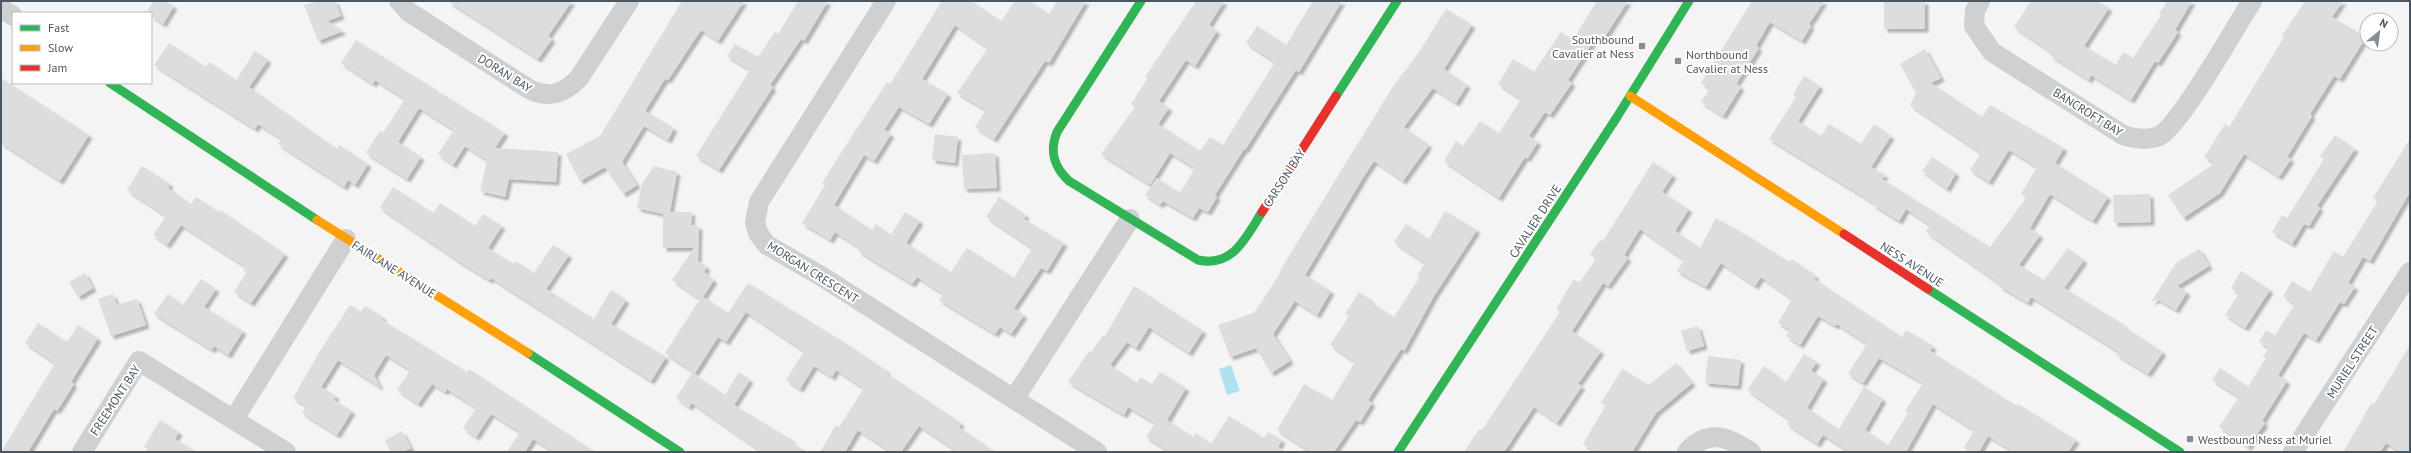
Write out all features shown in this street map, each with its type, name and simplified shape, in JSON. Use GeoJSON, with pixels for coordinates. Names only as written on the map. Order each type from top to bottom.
{"type":"FeatureCollection","features":[{"type":"Feature","properties":{"kind":"street","name":"DORAN BAY"},"geometry":{"type":"LineString","coordinates":[[399,1],[409,12],[529,89],[537,93],[551,95],[570,88],[579,78],[629,1]]}},
{"type":"Feature","properties":{"kind":"street","name":"MORGAN CRESCENT"},"geometry":{"type":"LineString","coordinates":[[886,1],[759,202],[755,222],[758,233],[767,245],[821,276],[1097,452]]}},
{"type":"Feature","properties":{"kind":"street","name":"CARSON BAY"},"geometry":{"type":"LineString","coordinates":[[1141,1],[1057,132],[1052,144],[1053,162],[1059,173],[1130,220],[1198,261],[1215,262],[1233,254],[1240,247],[1397,1]]}},
{"type":"Feature","properties":{"kind":"street","name":"CAVALIER DRIVE"},"geometry":{"type":"LineString","coordinates":[[1398,452],[1630,96],[1690,1]]}},
{"type":"Feature","properties":{"kind":"street","name":"BANCROFT BAY"},"geometry":{"type":"LineString","coordinates":[[1980,1],[1975,11],[1974,26],[1992,52],[2123,135],[2141,139],[2160,135],[2180,115],[2252,1]]}},
{"type":"Feature","properties":{"kind":"street"},"geometry":{"type":"LineString","coordinates":[[1,8],[12,15]]}},
{"type":"Feature","properties":{"kind":"street","name":"FAIRLANE AVENUE"},"geometry":{"type":"LineString","coordinates":[[112,84],[346,239],[680,452]]}},
{"type":"Feature","properties":{"kind":"street","name":"NESS AVENUE"},"geometry":{"type":"LineString","coordinates":[[1630,96],[2180,452]]}},
{"type":"Feature","properties":{"kind":"street"},"geometry":{"type":"LineString","coordinates":[[1014,399],[1130,220]]}},
{"type":"Feature","properties":{"kind":"street"},"geometry":{"type":"LineString","coordinates":[[234,419],[346,239]]}},
{"type":"Feature","properties":{"kind":"street","name":"MURIEL STREET"},"geometry":{"type":"LineString","coordinates":[[2294,452],[2410,272]]}},
{"type":"Feature","properties":{"kind":"street","name":"FREEMONT BAY"},"geometry":{"type":"LineString","coordinates":[[82,452],[139,361],[286,452]]}},
{"type":"Feature","properties":{"kind":"street"},"geometry":{"type":"LineString","coordinates":[[1687,452],[1694,444],[1703,439],[1715,437],[1727,438],[1751,452]]}},
{"type":"Feature","properties":{"kind":"water"},"geometry":{"type":"Polygon","coordinates":[[[1231,365],[1240,391],[1227,395],[1219,369],[1231,365]]]}},
{"type":"Feature","properties":{"kind":"building"},"geometry":{"type":"Polygon","coordinates":[[[153,1],[165,1],[174,6],[163,24],[152,17],[152,12],[147,12],[153,1]]]}},
{"type":"Feature","properties":{"kind":"building"},"geometry":{"type":"Polygon","coordinates":[[[319,1],[335,1],[341,16],[327,21],[343,31],[318,41],[304,5],[319,1]]]}},
{"type":"Feature","properties":{"kind":"building"},"geometry":{"type":"Polygon","coordinates":[[[448,1],[572,1],[548,36],[552,39],[538,59],[448,1]]]}},
{"type":"Feature","properties":{"kind":"building"},"geometry":{"type":"Polygon","coordinates":[[[682,1],[744,1],[718,41],[701,30],[668,80],[665,79],[645,111],[674,128],[668,140],[644,126],[622,162],[637,185],[623,194],[605,167],[580,181],[566,154],[600,136],[682,1]]]}},
{"type":"Feature","properties":{"kind":"building"},"geometry":{"type":"Polygon","coordinates":[[[798,1],[828,1],[804,41],[801,39],[770,85],[773,87],[719,170],[696,156],[750,70],[727,56],[735,44],[758,57],[775,32],[778,34],[798,1]]]}},
{"type":"Feature","properties":{"kind":"building"},"geometry":{"type":"Polygon","coordinates":[[[942,1],[971,1],[1001,21],[1015,1],[1030,1],[1049,14],[1057,1],[1086,1],[1049,63],[1045,61],[994,139],[975,127],[986,110],[957,93],[988,48],[955,25],[922,79],[948,94],[929,124],[899,107],[884,130],[891,134],[874,161],[864,155],[834,205],[872,230],[876,224],[891,235],[905,212],[920,221],[906,243],[951,272],[967,248],[1014,278],[1032,248],[986,217],[999,197],[1026,215],[1024,219],[1064,243],[1047,271],[1041,268],[1014,308],[1024,315],[1011,334],[1000,327],[995,334],[939,300],[943,294],[917,277],[912,284],[858,251],[860,248],[835,232],[830,240],[802,223],[825,185],[822,183],[839,156],[887,82],[890,84],[942,1]]]}},
{"type":"Feature","properties":{"kind":"building"},"geometry":{"type":"Polygon","coordinates":[[[1196,1],[1224,1],[1209,25],[1217,31],[1195,66],[1186,60],[1159,101],[1169,108],[1158,124],[1200,151],[1210,137],[1223,145],[1275,62],[1246,43],[1257,26],[1286,45],[1313,1],[1342,1],[1299,72],[1296,70],[1245,150],[1244,149],[1215,195],[1217,197],[1208,212],[1199,208],[1193,218],[1163,201],[1160,205],[1145,195],[1157,178],[1180,193],[1195,168],[1170,153],[1150,185],[1101,154],[1135,107],[1131,104],[1147,79],[1145,77],[1196,1]]]}},
{"type":"Feature","properties":{"kind":"building"},"geometry":{"type":"Polygon","coordinates":[[[1597,1],[1628,1],[1602,41],[1596,37],[1568,80],[1572,83],[1550,115],[1545,112],[1529,136],[1538,142],[1527,159],[1525,157],[1499,198],[1444,161],[1456,141],[1463,146],[1480,121],[1499,133],[1521,99],[1498,84],[1513,59],[1534,72],[1561,32],[1573,40],[1597,1]]]}},
{"type":"Feature","properties":{"kind":"building"},"geometry":{"type":"Polygon","coordinates":[[[1752,1],[1824,1],[1809,24],[1811,26],[1802,41],[1770,22],[1756,46],[1759,48],[1736,84],[1741,87],[1723,116],[1701,102],[1710,88],[1701,83],[1752,1]]]}},
{"type":"Feature","properties":{"kind":"building"},"geometry":{"type":"Polygon","coordinates":[[[1884,1],[1925,1],[1925,29],[1884,29],[1884,1]]]}},
{"type":"Feature","properties":{"kind":"building"},"geometry":{"type":"Polygon","coordinates":[[[2031,1],[2098,1],[2109,8],[2084,46],[2116,65],[2123,52],[2133,58],[2161,15],[2159,14],[2167,1],[2192,1],[2175,30],[2178,32],[2158,63],[2155,61],[2131,100],[2091,75],[2089,80],[2050,55],[2052,53],[2014,27],[2031,1]]]}},
{"type":"Feature","properties":{"kind":"building"},"geometry":{"type":"Polygon","coordinates":[[[2305,1],[2343,1],[2332,17],[2359,33],[2359,48],[2340,79],[2334,76],[2310,114],[2312,116],[2287,157],[2291,159],[2279,177],[2244,154],[2220,193],[2183,218],[2168,195],[2215,163],[2204,157],[2225,124],[2229,127],[2284,37],[2282,36],[2305,1]]]}},
{"type":"Feature","properties":{"kind":"building"},"geometry":{"type":"Polygon","coordinates":[[[1446,9],[1472,25],[1444,69],[1467,85],[1456,103],[1433,88],[1404,127],[1429,145],[1403,181],[1374,161],[1364,176],[1305,275],[1331,291],[1317,315],[1295,301],[1273,334],[1290,361],[1271,373],[1256,348],[1230,357],[1218,325],[1254,313],[1281,272],[1280,271],[1298,241],[1392,88],[1419,52],[1446,9]]]}},
{"type":"Feature","properties":{"kind":"building"},"geometry":{"type":"Polygon","coordinates":[[[356,40],[505,133],[495,148],[558,152],[556,182],[509,179],[505,197],[480,191],[487,160],[465,146],[453,165],[438,154],[454,130],[419,108],[398,142],[421,157],[407,179],[366,153],[380,131],[383,133],[405,99],[375,80],[373,84],[341,63],[356,40]]]}},
{"type":"Feature","properties":{"kind":"building"},"geometry":{"type":"Polygon","coordinates":[[[169,43],[206,67],[209,62],[236,80],[255,51],[268,60],[249,87],[337,149],[339,145],[368,164],[355,185],[348,180],[344,187],[278,144],[282,139],[258,124],[255,129],[154,65],[169,43]]]}},
{"type":"Feature","properties":{"kind":"building"},"geometry":{"type":"Polygon","coordinates":[[[1925,49],[1941,78],[1931,83],[1982,117],[1990,105],[2064,148],[2055,163],[2108,197],[2093,221],[2050,194],[2030,228],[2040,235],[2019,265],[2044,280],[2068,248],[2084,260],[2064,288],[2124,325],[2123,326],[2163,352],[2148,374],[2117,355],[2119,352],[2031,297],[2028,303],[1999,286],[2000,284],[1926,232],[1930,225],[1906,209],[1899,221],[1873,205],[1874,203],[1769,139],[1796,97],[1793,95],[1804,76],[1820,86],[1798,121],[1821,136],[1829,124],[1861,144],[1874,124],[1891,136],[1871,167],[1885,175],[1882,179],[1990,247],[2026,198],[2021,194],[2037,167],[2009,150],[1989,182],[1970,170],[1981,153],[1910,105],[1916,93],[1900,64],[1925,49]]]}},
{"type":"Feature","properties":{"kind":"building"},"geometry":{"type":"Polygon","coordinates":[[[1,78],[89,135],[60,181],[1,143],[1,78]]]}},
{"type":"Feature","properties":{"kind":"building"},"geometry":{"type":"Polygon","coordinates":[[[935,134],[958,137],[955,163],[932,160],[935,134]]]}},
{"type":"Feature","properties":{"kind":"building"},"geometry":{"type":"Polygon","coordinates":[[[2335,135],[2355,149],[2317,206],[2320,208],[2309,226],[2304,224],[2292,244],[2272,232],[2282,215],[2287,218],[2324,159],[2320,156],[2335,135]]]}},
{"type":"Feature","properties":{"kind":"building"},"geometry":{"type":"Polygon","coordinates":[[[2410,139],[2410,192],[2370,261],[2363,257],[2348,283],[2355,287],[2344,304],[2340,302],[2316,340],[2304,333],[2278,375],[2287,381],[2262,421],[2265,423],[2248,447],[2219,427],[2239,397],[2212,380],[2220,368],[2248,387],[2266,358],[2263,357],[2269,348],[2259,342],[2266,330],[2275,335],[2295,304],[2283,296],[2292,281],[2310,292],[2334,251],[2343,257],[2378,201],[2373,198],[2410,139]]]}},
{"type":"Feature","properties":{"kind":"building"},"geometry":{"type":"Polygon","coordinates":[[[995,153],[997,188],[964,189],[962,155],[995,153]]]}},
{"type":"Feature","properties":{"kind":"building"},"geometry":{"type":"Polygon","coordinates":[[[1932,157],[1956,173],[1947,189],[1922,171],[1932,157]]]}},
{"type":"Feature","properties":{"kind":"building"},"geometry":{"type":"Polygon","coordinates":[[[1653,162],[1673,175],[1662,192],[1689,209],[1675,231],[1700,248],[1716,218],[1789,262],[1792,259],[1816,276],[1814,279],[1902,337],[1906,330],[1933,346],[1930,351],[2017,406],[2018,404],[2076,440],[2068,452],[2014,452],[1988,436],[1979,452],[1971,452],[1964,448],[1974,430],[1933,404],[1906,452],[1850,452],[1823,435],[1817,444],[1787,424],[1790,420],[1747,390],[1764,366],[1786,382],[1804,354],[1817,362],[1811,371],[1824,379],[1807,408],[1839,429],[1864,387],[1883,399],[1865,430],[1888,445],[1908,413],[1905,411],[1923,383],[1879,358],[1863,383],[1848,374],[1867,344],[1837,324],[1835,326],[1818,316],[1800,345],[1786,336],[1791,330],[1778,323],[1792,299],[1761,277],[1755,286],[1721,263],[1706,287],[1677,271],[1684,260],[1640,229],[1624,255],[1628,258],[1608,286],[1603,283],[1572,331],[1601,351],[1578,384],[1582,386],[1557,423],[1534,407],[1504,452],[1464,452],[1479,429],[1482,430],[1560,312],[1556,309],[1574,279],[1579,283],[1596,259],[1590,254],[1601,239],[1603,241],[1653,162]]]}},
{"type":"Feature","properties":{"kind":"building"},"geometry":{"type":"Polygon","coordinates":[[[142,166],[170,184],[168,188],[191,204],[196,197],[219,212],[220,210],[285,254],[251,303],[234,292],[246,273],[244,271],[246,267],[181,225],[167,245],[153,235],[166,216],[127,190],[142,166]]]}},
{"type":"Feature","properties":{"kind":"building"},"geometry":{"type":"Polygon","coordinates":[[[654,166],[677,172],[670,212],[692,212],[691,225],[699,226],[698,261],[707,267],[704,272],[714,280],[703,297],[728,313],[748,283],[850,346],[887,371],[886,373],[961,423],[959,427],[995,452],[958,452],[919,426],[901,452],[891,452],[858,430],[845,452],[820,452],[836,425],[839,427],[864,388],[836,370],[832,377],[814,366],[800,389],[786,380],[804,351],[746,312],[726,342],[718,337],[695,373],[665,353],[700,299],[672,280],[694,248],[663,248],[663,214],[637,208],[642,184],[654,166]]]}},
{"type":"Feature","properties":{"kind":"building"},"geometry":{"type":"Polygon","coordinates":[[[393,187],[433,213],[440,203],[475,226],[483,214],[502,226],[488,248],[514,264],[516,261],[534,273],[553,245],[569,255],[546,289],[594,319],[611,290],[626,300],[611,324],[666,357],[651,381],[491,278],[489,280],[460,262],[380,208],[393,187]]]}},
{"type":"Feature","properties":{"kind":"building"},"geometry":{"type":"Polygon","coordinates":[[[2150,194],[2151,222],[2114,223],[2113,195],[2150,194]]]}},
{"type":"Feature","properties":{"kind":"building"},"geometry":{"type":"Polygon","coordinates":[[[1445,211],[1477,230],[1434,296],[1404,351],[1401,349],[1368,400],[1372,403],[1360,422],[1356,420],[1334,452],[1311,452],[1277,430],[1304,384],[1332,400],[1355,362],[1330,345],[1349,316],[1345,314],[1359,292],[1371,300],[1370,302],[1394,317],[1419,278],[1417,276],[1425,263],[1394,242],[1406,224],[1429,239],[1445,211]]]}},
{"type":"Feature","properties":{"kind":"building"},"geometry":{"type":"Polygon","coordinates":[[[2199,249],[2209,266],[2177,286],[2187,292],[2176,310],[2157,299],[2151,302],[2176,263],[2199,249]]]}},
{"type":"Feature","properties":{"kind":"building"},"geometry":{"type":"Polygon","coordinates":[[[2241,271],[2270,290],[2245,328],[2225,315],[2239,293],[2231,288],[2241,271]]]}},
{"type":"Feature","properties":{"kind":"building"},"geometry":{"type":"Polygon","coordinates":[[[85,273],[93,288],[78,297],[69,282],[85,273]]]}},
{"type":"Feature","properties":{"kind":"building"},"geometry":{"type":"Polygon","coordinates":[[[201,279],[216,289],[204,307],[243,331],[228,355],[214,346],[212,350],[154,314],[168,294],[183,305],[201,279]]]}},
{"type":"Feature","properties":{"kind":"building"},"geometry":{"type":"Polygon","coordinates":[[[1134,286],[1203,331],[1189,353],[1149,327],[1136,348],[1127,342],[1110,365],[1137,383],[1140,377],[1152,384],[1160,372],[1186,388],[1167,420],[1193,437],[1196,433],[1211,444],[1229,416],[1264,438],[1268,432],[1282,440],[1278,447],[1285,452],[1170,452],[1146,437],[1155,423],[1128,407],[1124,415],[1068,382],[1089,351],[1091,352],[1103,335],[1105,336],[1134,286]]]}},
{"type":"Feature","properties":{"kind":"building"},"geometry":{"type":"Polygon","coordinates":[[[113,294],[117,305],[137,299],[146,325],[111,336],[98,299],[113,294]]]}},
{"type":"Feature","properties":{"kind":"building"},"geometry":{"type":"Polygon","coordinates":[[[350,305],[361,312],[365,306],[383,317],[382,320],[467,372],[469,369],[595,452],[554,452],[533,439],[525,452],[507,452],[520,432],[491,414],[476,437],[463,428],[476,408],[447,389],[445,392],[432,384],[418,404],[397,390],[410,370],[386,355],[374,375],[380,387],[338,360],[321,387],[336,396],[334,400],[352,411],[337,435],[302,413],[306,406],[293,398],[320,351],[350,305]]]}},
{"type":"Feature","properties":{"kind":"building"},"geometry":{"type":"Polygon","coordinates":[[[38,323],[67,342],[78,325],[98,338],[71,382],[74,384],[57,411],[54,409],[28,452],[1,452],[55,363],[25,343],[38,323]]]}},
{"type":"Feature","properties":{"kind":"building"},"geometry":{"type":"Polygon","coordinates":[[[1698,326],[1704,346],[1687,351],[1681,331],[1698,326]]]}},
{"type":"Feature","properties":{"kind":"building"},"geometry":{"type":"Polygon","coordinates":[[[2410,345],[2410,452],[2401,452],[2386,443],[2380,452],[2343,452],[2372,402],[2374,404],[2410,345]]]}},
{"type":"Feature","properties":{"kind":"building"},"geometry":{"type":"Polygon","coordinates":[[[1708,356],[1741,360],[1738,386],[1705,383],[1708,356]]]}},
{"type":"Feature","properties":{"kind":"building"},"geometry":{"type":"Polygon","coordinates":[[[1676,363],[1692,383],[1656,413],[1632,452],[1596,452],[1583,444],[1606,405],[1601,403],[1622,369],[1649,385],[1676,363]]]}},
{"type":"Feature","properties":{"kind":"building"},"geometry":{"type":"Polygon","coordinates":[[[739,372],[750,380],[734,405],[792,440],[791,442],[807,452],[762,452],[692,403],[689,407],[676,398],[692,373],[725,395],[739,372]]]}},
{"type":"Feature","properties":{"kind":"building"},"geometry":{"type":"Polygon","coordinates":[[[160,420],[179,432],[175,439],[197,452],[153,452],[144,447],[160,420]]]}},
{"type":"Feature","properties":{"kind":"building"},"geometry":{"type":"Polygon","coordinates":[[[402,431],[411,448],[403,452],[391,452],[385,440],[402,431]]]}},
{"type":"Feature","properties":{"kind":"traffic: fast"},"geometry":{"type":"LineString","coordinates":[[1141,1],[1057,132],[1053,146],[1054,159],[1057,165],[1069,181],[1198,260],[1210,261],[1221,259],[1229,255],[1244,240],[1262,212]]}},
{"type":"Feature","properties":{"kind":"traffic: fast"},"geometry":{"type":"LineString","coordinates":[[1336,96],[1397,1]]}},
{"type":"Feature","properties":{"kind":"traffic: fast"},"geometry":{"type":"LineString","coordinates":[[1398,452],[1617,117],[1689,1]]}},
{"type":"Feature","properties":{"kind":"traffic: fast"},"geometry":{"type":"LineString","coordinates":[[112,84],[317,220]]}},
{"type":"Feature","properties":{"kind":"traffic: fast"},"geometry":{"type":"LineString","coordinates":[[1928,289],[2180,452]]}},
{"type":"Feature","properties":{"kind":"traffic: fast"},"geometry":{"type":"LineString","coordinates":[[528,353],[680,452]]}},
{"type":"Feature","properties":{"kind":"traffic: slow"},"geometry":{"type":"LineString","coordinates":[[1630,96],[1844,234]]}},
{"type":"Feature","properties":{"kind":"traffic: slow"},"geometry":{"type":"LineString","coordinates":[[317,220],[528,353]]}},
{"type":"Feature","properties":{"kind":"traffic: jam"},"geometry":{"type":"LineString","coordinates":[[1262,212],[1336,96]]}},
{"type":"Feature","properties":{"kind":"traffic: jam"},"geometry":{"type":"LineString","coordinates":[[1844,234],[1928,289]]}},
{"type":"Feature","properties":{"kind":"place","name":"Southbound Cavalier at Ness"},"geometry":{"type":"Point","coordinates":[1642,46]}},
{"type":"Feature","properties":{"kind":"place","name":"Northbound Cavalier at Ness"},"geometry":{"type":"Point","coordinates":[1678,61]}},
{"type":"Feature","properties":{"kind":"place","name":"Westbound Ness at Muriel"},"geometry":{"type":"Point","coordinates":[2190,439]}}]}
